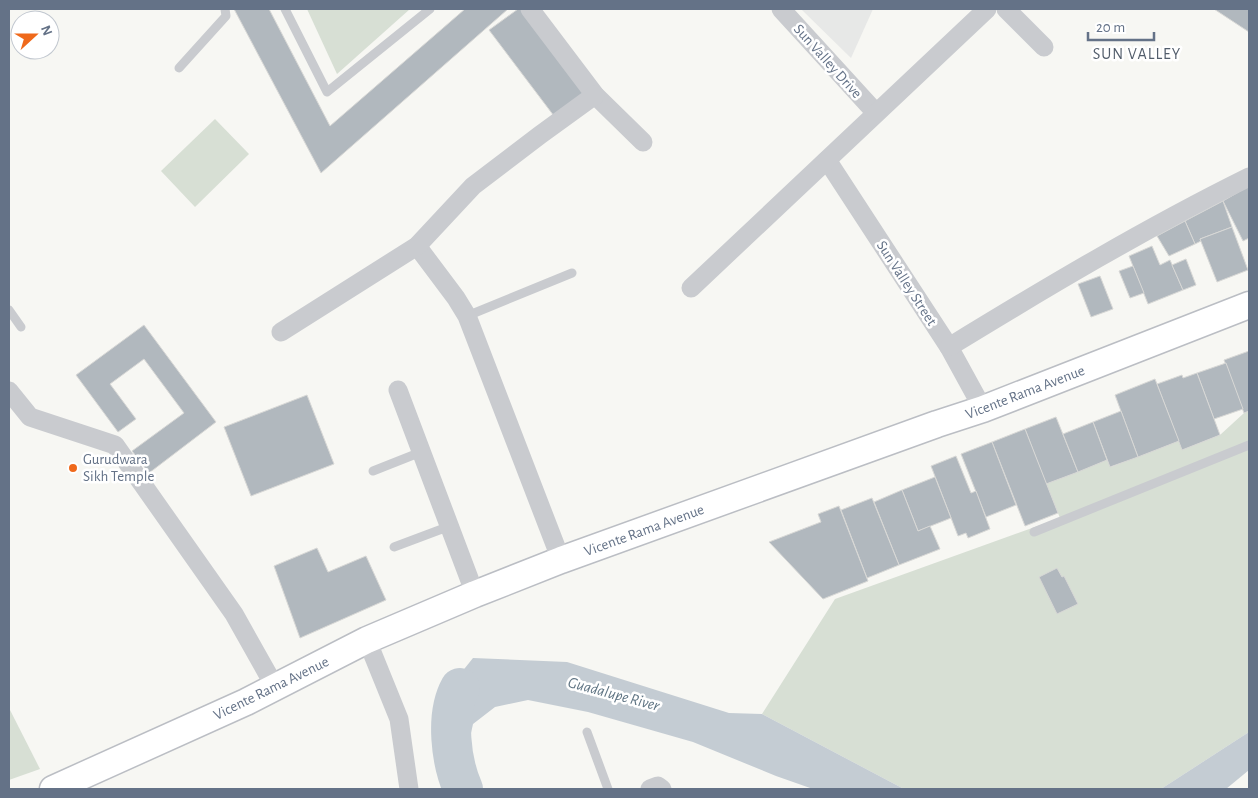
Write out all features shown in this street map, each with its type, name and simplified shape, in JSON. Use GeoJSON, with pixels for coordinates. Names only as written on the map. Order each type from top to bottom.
{"type":"FeatureCollection","features":[{"type":"Feature","properties":{"kind":"main road","name":"Vicente Rama Avenue"},"geometry":{"type":"LineString","coordinates":[[53,789],[246,702],[367,640],[475,594],[561,560],[983,409],[1249,305]]}},
{"type":"Feature","properties":{"kind":"street"},"geometry":{"type":"LineString","coordinates":[[530,9],[595,95],[643,142]]}},
{"type":"Feature","properties":{"kind":"street","name":"Sun Valley Drive"},"geometry":{"type":"LineString","coordinates":[[781,9],[876,113]]}},
{"type":"Feature","properties":{"kind":"street"},"geometry":{"type":"LineString","coordinates":[[691,288],[987,9]]}},
{"type":"Feature","properties":{"kind":"street"},"geometry":{"type":"LineString","coordinates":[[1006,9],[1044,47]]}},
{"type":"Feature","properties":{"kind":"street"},"geometry":{"type":"LineString","coordinates":[[281,332],[417,246],[474,186],[595,95]]}},
{"type":"Feature","properties":{"kind":"street","name":"Sun Valley Street"},"geometry":{"type":"LineString","coordinates":[[827,160],[949,347],[983,409]]}},
{"type":"Feature","properties":{"kind":"street"},"geometry":{"type":"LineString","coordinates":[[949,347],[1064,278],[1249,177]]}},
{"type":"Feature","properties":{"kind":"street"},"geometry":{"type":"LineString","coordinates":[[417,246],[456,298],[466,316],[561,560]]}},
{"type":"Feature","properties":{"kind":"street"},"geometry":{"type":"LineString","coordinates":[[398,390],[475,594]]}},
{"type":"Feature","properties":{"kind":"street"},"geometry":{"type":"LineString","coordinates":[[9,391],[30,417],[115,445],[234,614],[275,687]]}},
{"type":"Feature","properties":{"kind":"street"},"geometry":{"type":"LineString","coordinates":[[367,640],[399,719],[410,789]]}},
{"type":"Feature","properties":{"kind":"street"},"geometry":{"type":"LineString","coordinates":[[650,789],[658,786],[662,789]]}},
{"type":"Feature","properties":{"kind":"lane"},"geometry":{"type":"LineString","coordinates":[[179,68],[226,16],[225,9]]}},
{"type":"Feature","properties":{"kind":"lane"},"geometry":{"type":"LineString","coordinates":[[285,9],[327,92],[430,9]]}},
{"type":"Feature","properties":{"kind":"lane"},"geometry":{"type":"LineString","coordinates":[[466,316],[572,274]]}},
{"type":"Feature","properties":{"kind":"lane"},"geometry":{"type":"LineString","coordinates":[[9,310],[22,327]]}},
{"type":"Feature","properties":{"kind":"lane"},"geometry":{"type":"LineString","coordinates":[[1034,532],[1249,445]]}},
{"type":"Feature","properties":{"kind":"lane"},"geometry":{"type":"LineString","coordinates":[[372,471],[421,452]]}},
{"type":"Feature","properties":{"kind":"lane"},"geometry":{"type":"LineString","coordinates":[[394,547],[450,526]]}},
{"type":"Feature","properties":{"kind":"lane"},"geometry":{"type":"LineString","coordinates":[[586,732],[608,789]]}},
{"type":"Feature","properties":{"kind":"shaded area"},"geometry":{"type":"Polygon","coordinates":[[[307,9],[410,9],[337,74],[307,9]]]}},
{"type":"Feature","properties":{"kind":"shaded area"},"geometry":{"type":"Polygon","coordinates":[[[801,9],[873,9],[851,58],[801,9]]]}},
{"type":"Feature","properties":{"kind":"shaded area"},"geometry":{"type":"Polygon","coordinates":[[[215,119],[249,154],[195,207],[161,171],[215,119]]]}},
{"type":"Feature","properties":{"kind":"shaded area"},"geometry":{"type":"Polygon","coordinates":[[[1249,411],[1249,732],[1161,789],[904,789],[762,714],[835,599],[1060,518],[1046,484],[1107,460],[1111,467],[1179,441],[1182,450],[1220,435],[1244,413],[1249,411]]]}},
{"type":"Feature","properties":{"kind":"shaded area"},"geometry":{"type":"Polygon","coordinates":[[[9,708],[40,769],[9,780],[9,708]]]}},
{"type":"Feature","properties":{"kind":"water"},"geometry":{"type":"Polygon","coordinates":[[[473,658],[567,662],[729,713],[762,714],[904,789],[813,789],[693,742],[588,712],[528,700],[495,707],[473,724],[467,751],[477,789],[461,789],[444,708],[453,683],[473,658]]]}},
{"type":"Feature","properties":{"kind":"water"},"geometry":{"type":"Polygon","coordinates":[[[1249,732],[1249,770],[1226,789],[1161,789],[1249,732]]]}},
{"type":"Feature","properties":{"kind":"building"},"geometry":{"type":"Polygon","coordinates":[[[234,9],[269,9],[330,126],[465,9],[508,9],[321,173],[234,9]]]}},
{"type":"Feature","properties":{"kind":"building"},"geometry":{"type":"Polygon","coordinates":[[[518,9],[521,9],[585,93],[554,116],[489,30],[518,9]]]}},
{"type":"Feature","properties":{"kind":"building"},"geometry":{"type":"Polygon","coordinates":[[[1214,9],[1249,9],[1249,32],[1214,9]]]}},
{"type":"Feature","properties":{"kind":"building"},"geometry":{"type":"Polygon","coordinates":[[[1249,186],[1249,238],[1243,241],[1223,201],[1249,186]]]}},
{"type":"Feature","properties":{"kind":"building"},"geometry":{"type":"Polygon","coordinates":[[[1223,201],[1232,227],[1200,239],[1201,241],[1195,244],[1185,221],[1223,201]]]}},
{"type":"Feature","properties":{"kind":"building"},"geometry":{"type":"Polygon","coordinates":[[[1185,221],[1195,244],[1169,256],[1157,236],[1185,221]]]}},
{"type":"Feature","properties":{"kind":"building"},"geometry":{"type":"Polygon","coordinates":[[[1232,227],[1248,270],[1217,282],[1200,239],[1232,227]]]}},
{"type":"Feature","properties":{"kind":"building"},"geometry":{"type":"Polygon","coordinates":[[[1152,246],[1160,265],[1170,260],[1183,290],[1148,304],[1129,256],[1152,246]]]}},
{"type":"Feature","properties":{"kind":"building"},"geometry":{"type":"Polygon","coordinates":[[[1186,259],[1196,285],[1183,290],[1172,265],[1186,259]]]}},
{"type":"Feature","properties":{"kind":"building"},"geometry":{"type":"Polygon","coordinates":[[[1133,266],[1144,293],[1130,298],[1119,271],[1133,266]]]}},
{"type":"Feature","properties":{"kind":"building"},"geometry":{"type":"Polygon","coordinates":[[[1100,276],[1113,309],[1091,317],[1078,284],[1100,276]]]}},
{"type":"Feature","properties":{"kind":"building"},"geometry":{"type":"Polygon","coordinates":[[[144,325],[216,422],[149,473],[132,451],[184,413],[144,359],[110,384],[136,419],[118,432],[76,375],[144,325]]]}},
{"type":"Feature","properties":{"kind":"building"},"geometry":{"type":"Polygon","coordinates":[[[1249,351],[1249,411],[1244,413],[1224,360],[1249,351]]]}},
{"type":"Feature","properties":{"kind":"building"},"geometry":{"type":"Polygon","coordinates":[[[1226,363],[1243,409],[1214,419],[1197,373],[1226,363]]]}},
{"type":"Feature","properties":{"kind":"building"},"geometry":{"type":"Polygon","coordinates":[[[1197,373],[1220,435],[1182,450],[1157,384],[1182,375],[1183,378],[1197,373]]]}},
{"type":"Feature","properties":{"kind":"building"},"geometry":{"type":"Polygon","coordinates":[[[1155,379],[1179,441],[1138,457],[1115,395],[1155,379]]]}},
{"type":"Feature","properties":{"kind":"building"},"geometry":{"type":"Polygon","coordinates":[[[307,395],[334,464],[251,496],[224,427],[307,395]]]}},
{"type":"Feature","properties":{"kind":"building"},"geometry":{"type":"Polygon","coordinates":[[[1121,411],[1138,457],[1110,467],[1093,422],[1121,411]]]}},
{"type":"Feature","properties":{"kind":"building"},"geometry":{"type":"Polygon","coordinates":[[[1056,417],[1078,472],[1046,484],[1025,429],[1056,417]]]}},
{"type":"Feature","properties":{"kind":"building"},"geometry":{"type":"Polygon","coordinates":[[[1093,422],[1107,460],[1078,472],[1063,434],[1093,422]]]}},
{"type":"Feature","properties":{"kind":"building"},"geometry":{"type":"Polygon","coordinates":[[[1025,429],[1058,513],[1025,526],[992,442],[1025,429]]]}},
{"type":"Feature","properties":{"kind":"building"},"geometry":{"type":"Polygon","coordinates":[[[992,442],[1016,505],[986,517],[961,454],[992,442]]]}},
{"type":"Feature","properties":{"kind":"building"},"geometry":{"type":"Polygon","coordinates":[[[956,456],[971,493],[976,491],[990,529],[968,538],[966,533],[958,536],[931,466],[956,456]]]}},
{"type":"Feature","properties":{"kind":"building"},"geometry":{"type":"Polygon","coordinates":[[[935,477],[951,518],[918,531],[902,490],[935,477]]]}},
{"type":"Feature","properties":{"kind":"building"},"geometry":{"type":"Polygon","coordinates":[[[902,490],[918,531],[930,526],[940,549],[899,565],[874,502],[902,490]]]}},
{"type":"Feature","properties":{"kind":"building"},"geometry":{"type":"Polygon","coordinates":[[[872,498],[899,565],[867,578],[841,510],[872,498]]]}},
{"type":"Feature","properties":{"kind":"building"},"geometry":{"type":"Polygon","coordinates":[[[839,506],[868,581],[823,599],[769,542],[821,522],[818,514],[839,506]]]}},
{"type":"Feature","properties":{"kind":"building"},"geometry":{"type":"Polygon","coordinates":[[[317,548],[328,572],[366,556],[386,600],[300,638],[274,566],[317,548]]]}},
{"type":"Feature","properties":{"kind":"building"},"geometry":{"type":"Polygon","coordinates":[[[1057,568],[1062,577],[1064,576],[1078,604],[1057,614],[1039,577],[1057,568]]]}},
{"type":"Feature","properties":{"kind":"waterway","name":"Guadalupe River"},"geometry":{"type":"LineString","coordinates":[[460,688],[452,711],[451,739],[455,766],[463,789]]}},
{"type":"Feature","properties":{"kind":"place","name":"Gurudwara Sikh Temple"},"geometry":{"type":"Point","coordinates":[73,468]}},
{"type":"Feature","properties":{"kind":"district","name":"SUN VALLEY"},"geometry":{"type":"Point","coordinates":[1137,53]}}]}
